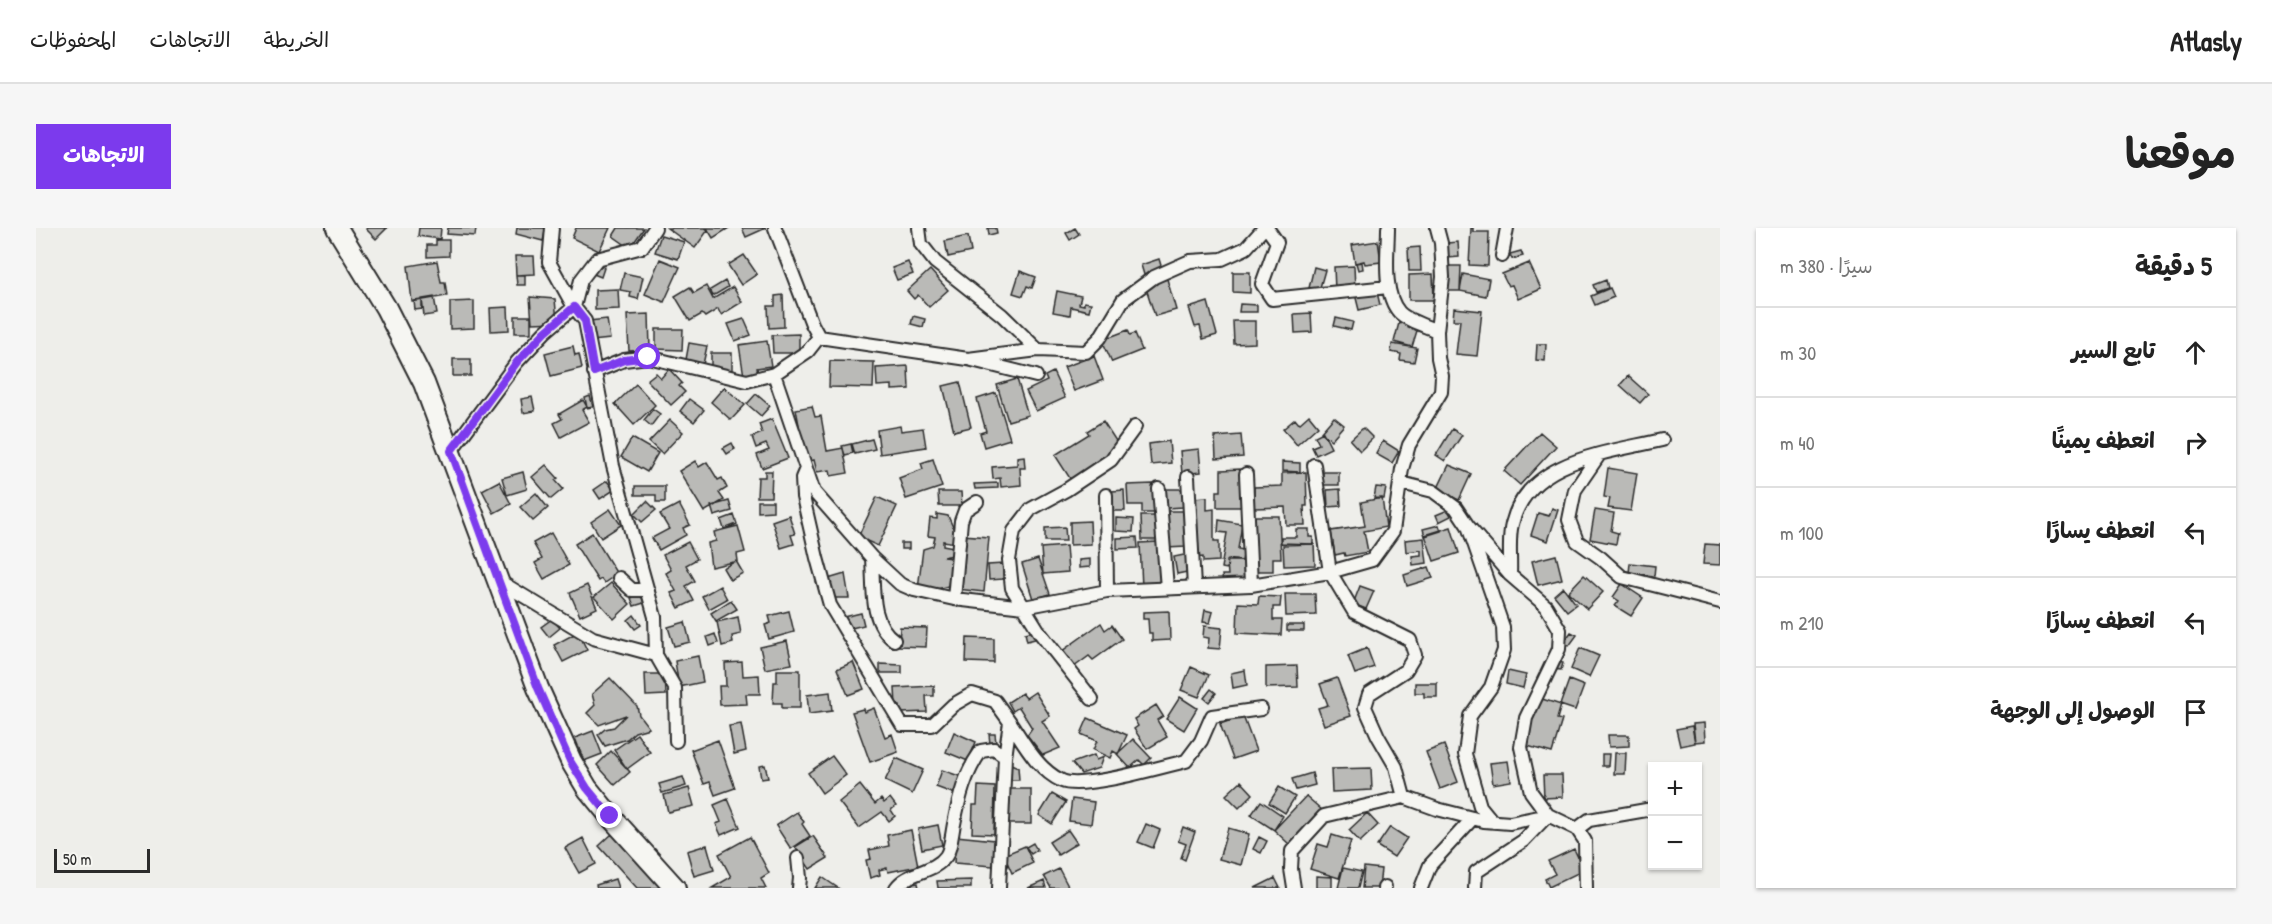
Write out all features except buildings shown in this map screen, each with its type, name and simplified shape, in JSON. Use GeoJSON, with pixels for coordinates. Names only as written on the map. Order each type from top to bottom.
{"type":"FeatureCollection","features":[{"type":"Feature","properties":{"kind":"main road"},"geometry":{"type":"LineString","coordinates":[[337,228],[386,308],[424,383],[538,688],[570,761],[587,788],[610,816],[675,888]]}},
{"type":"Feature","properties":{"kind":"street"},"geometry":{"type":"LineString","coordinates":[[552,228],[549,262],[574,307],[585,321],[613,466],[655,617],[656,655],[675,688],[676,741]]}},
{"type":"Feature","properties":{"kind":"street"},"geometry":{"type":"LineString","coordinates":[[451,451],[517,362],[545,332],[574,307],[581,280],[597,259],[642,247],[655,228]]}},
{"type":"Feature","properties":{"kind":"street"},"geometry":{"type":"LineString","coordinates":[[775,228],[819,337]]}},
{"type":"Feature","properties":{"kind":"street"},"geometry":{"type":"LineString","coordinates":[[919,228],[921,243],[935,262],[1002,315],[1038,350]]}},
{"type":"Feature","properties":{"kind":"street"},"geometry":{"type":"LineString","coordinates":[[968,359],[1038,350],[1086,352],[1100,338],[1123,300],[1154,277],[1190,261],[1222,258],[1246,248],[1265,228],[1277,242],[1262,284],[1272,299],[1388,287]]}},
{"type":"Feature","properties":{"kind":"street"},"geometry":{"type":"LineString","coordinates":[[1388,228],[1388,287],[1391,298],[1399,313],[1437,331]]}},
{"type":"Feature","properties":{"kind":"street"},"geometry":{"type":"LineString","coordinates":[[774,374],[814,492],[872,558],[900,584],[922,593],[1024,607],[1107,591],[1251,585],[1330,572],[1372,560],[1394,531],[1402,469],[1409,445],[1441,392],[1442,376],[1438,358],[1437,331],[1443,277],[1441,243],[1437,228]]}},
{"type":"Feature","properties":{"kind":"street"},"geometry":{"type":"LineString","coordinates":[[1502,256],[1508,228]]}},
{"type":"Feature","properties":{"kind":"street"},"geometry":{"type":"LineString","coordinates":[[594,372],[624,360],[648,357],[747,381],[774,374],[808,351],[819,337]]}},
{"type":"Feature","properties":{"kind":"street"},"geometry":{"type":"LineString","coordinates":[[819,337],[968,359],[1036,376]]}},
{"type":"Feature","properties":{"kind":"street"},"geometry":{"type":"LineString","coordinates":[[1092,699],[1040,633],[1012,588],[1009,560],[1014,531],[1031,509],[1066,490],[1111,460],[1135,427]]}},
{"type":"Feature","properties":{"kind":"street"},"geometry":{"type":"LineString","coordinates":[[1510,575],[1512,524],[1524,496],[1546,476],[1572,462],[1662,440]]}},
{"type":"Feature","properties":{"kind":"street"},"geometry":{"type":"LineString","coordinates":[[1599,455],[1575,490],[1569,520],[1577,542],[1623,577],[1720,602]]}},
{"type":"Feature","properties":{"kind":"street"},"geometry":{"type":"LineString","coordinates":[[1314,465],[1330,572],[1354,612],[1410,640],[1415,655],[1406,670],[1369,694],[1365,707],[1396,767],[1404,796]]}},
{"type":"Feature","properties":{"kind":"street"},"geometry":{"type":"LineString","coordinates":[[806,468],[802,478],[803,497],[830,606],[902,725],[932,725],[953,705],[972,694],[995,701],[1036,761],[1063,781],[1084,784],[1186,761],[1201,741],[1212,716],[1262,709]]}},
{"type":"Feature","properties":{"kind":"street"},"geometry":{"type":"LineString","coordinates":[[1246,474],[1251,585]]}},
{"type":"Feature","properties":{"kind":"street"},"geometry":{"type":"LineString","coordinates":[[1188,477],[1194,587]]}},
{"type":"Feature","properties":{"kind":"street"},"geometry":{"type":"LineString","coordinates":[[1401,483],[1433,491],[1456,508],[1468,526],[1510,575],[1546,606],[1560,630],[1559,649],[1526,718],[1521,747],[1531,792],[1548,815],[1577,829],[1585,841],[1586,888]]}},
{"type":"Feature","properties":{"kind":"street"},"geometry":{"type":"LineString","coordinates":[[1159,489],[1167,588]]}},
{"type":"Feature","properties":{"kind":"street"},"geometry":{"type":"LineString","coordinates":[[1106,495],[1107,591]]}},
{"type":"Feature","properties":{"kind":"street"},"geometry":{"type":"LineString","coordinates":[[954,599],[961,521],[965,510],[977,502]]}},
{"type":"Feature","properties":{"kind":"street"},"geometry":{"type":"LineString","coordinates":[[1468,526],[1503,627],[1504,650],[1491,687],[1470,716],[1465,754],[1480,806],[1493,822]]}},
{"type":"Feature","properties":{"kind":"street"},"geometry":{"type":"LineString","coordinates":[[872,558],[876,615],[884,633],[894,640]]}},
{"type":"Feature","properties":{"kind":"street"},"geometry":{"type":"LineString","coordinates":[[619,578],[632,590],[648,590]]}},
{"type":"Feature","properties":{"kind":"street"},"geometry":{"type":"LineString","coordinates":[[499,581],[593,638],[656,655]]}},
{"type":"Feature","properties":{"kind":"street"},"geometry":{"type":"LineString","coordinates":[[999,888],[1005,757],[1010,722]]}},
{"type":"Feature","properties":{"kind":"street"},"geometry":{"type":"LineString","coordinates":[[896,888],[900,882],[935,866],[947,855],[959,798],[967,774],[981,751],[994,749],[1005,757]]}},
{"type":"Feature","properties":{"kind":"street"},"geometry":{"type":"LineString","coordinates":[[1294,888],[1291,869],[1292,850],[1324,816],[1404,796],[1437,809],[1493,822],[1510,823],[1548,815]]}},
{"type":"Feature","properties":{"kind":"street"},"geometry":{"type":"LineString","coordinates":[[1577,829],[1589,820],[1648,810]]}},
{"type":"Feature","properties":{"kind":"street"},"geometry":{"type":"LineString","coordinates":[[1475,888],[1476,872],[1523,841],[1548,815]]}},
{"type":"Feature","properties":{"kind":"street"},"geometry":{"type":"LineString","coordinates":[[1422,888],[1430,865],[1473,818]]}},
{"type":"Feature","properties":{"kind":"street"},"geometry":{"type":"LineString","coordinates":[[798,858],[799,888]]}},
{"type":"Feature","properties":{"kind":"route"},"geometry":{"type":"LineString","coordinates":[[610,816],[587,788],[570,761],[538,688],[451,451],[517,362],[545,332],[574,307],[585,321],[594,372],[624,360],[648,357]]}}]}
